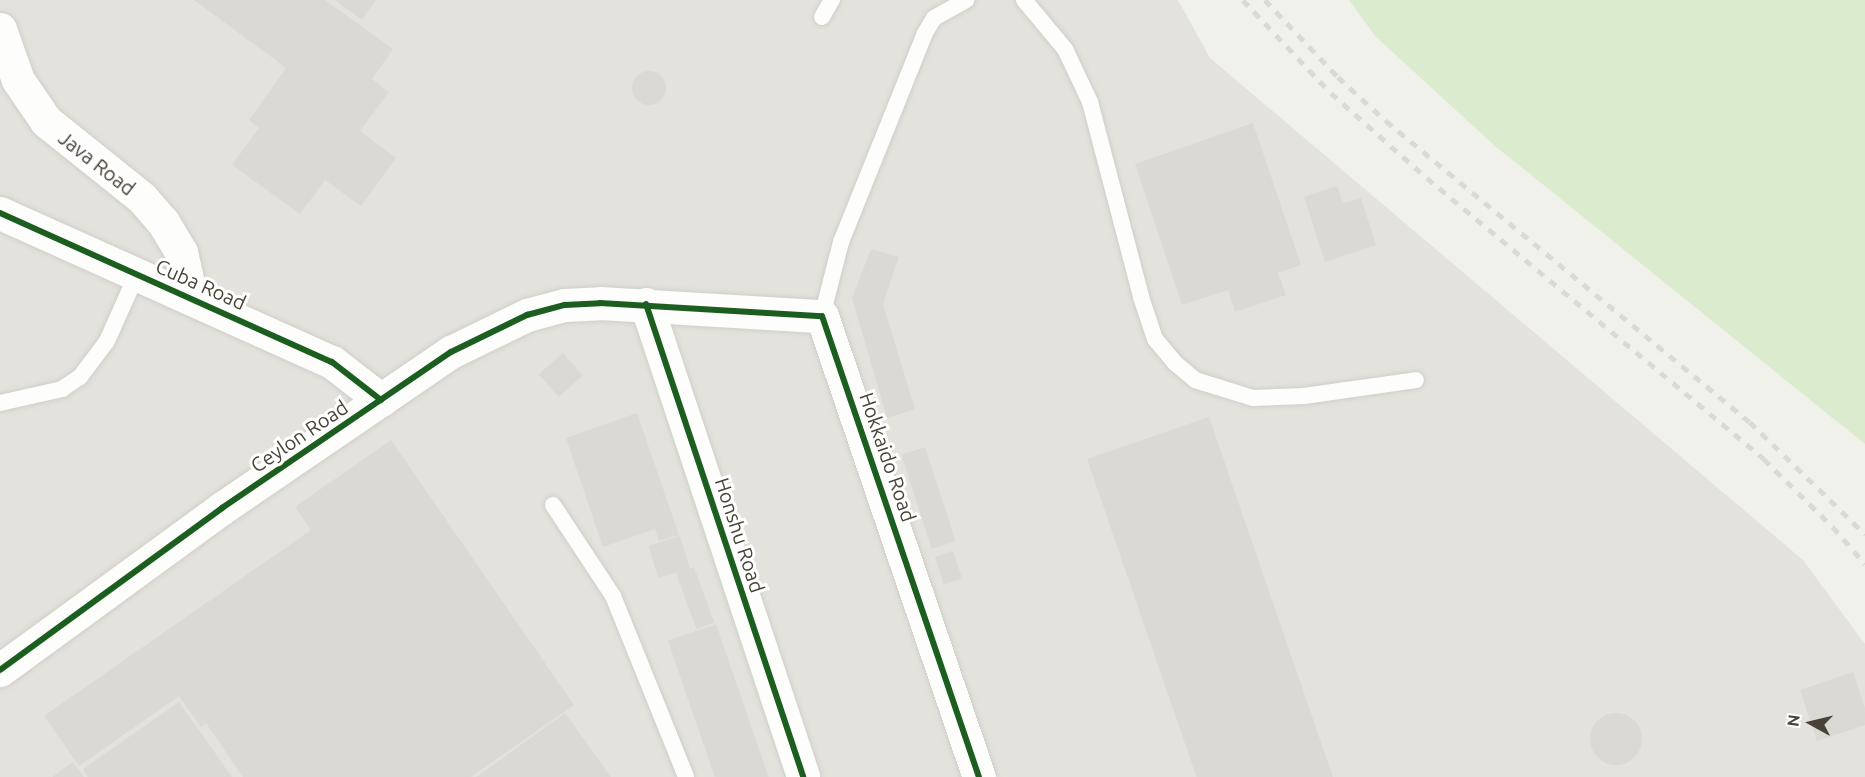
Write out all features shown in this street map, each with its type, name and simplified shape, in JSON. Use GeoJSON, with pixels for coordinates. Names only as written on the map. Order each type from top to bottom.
{"type":"FeatureCollection","features":[{"type":"Feature","properties":{"kind":"street","name":"Java Road"},"geometry":{"type":"LineString","coordinates":[[0,29],[18,80],[42,116],[142,198],[163,222],[181,252],[191,296]]}},
{"type":"Feature","properties":{"kind":"street","name":"Cuba Road"},"geometry":{"type":"LineString","coordinates":[[0,213],[191,296],[332,362],[381,400]]}},
{"type":"Feature","properties":{"kind":"street"},"geometry":{"type":"LineString","coordinates":[[646,304],[822,316]]}},
{"type":"Feature","properties":{"kind":"street","name":"Ceylon Road"},"geometry":{"type":"LineString","coordinates":[[0,670],[222,508],[451,352],[527,315],[565,305],[646,304]]}},
{"type":"Feature","properties":{"kind":"street","name":"Honshu Road"},"geometry":{"type":"LineString","coordinates":[[646,304],[804,777]]}},
{"type":"Feature","properties":{"kind":"street","name":"Hokkaido Road"},"geometry":{"type":"LineString","coordinates":[[822,316],[979,777]]}},
{"type":"Feature","properties":{"kind":"lane"},"geometry":{"type":"LineString","coordinates":[[822,17],[832,0]]}},
{"type":"Feature","properties":{"kind":"lane"},"geometry":{"type":"LineString","coordinates":[[822,316],[841,242],[925,33],[933,18],[966,0]]}},
{"type":"Feature","properties":{"kind":"lane"},"geometry":{"type":"LineString","coordinates":[[1024,0],[1065,49],[1090,102],[1141,297],[1155,339],[1175,363],[1195,380],[1253,398],[1304,396],[1416,380]]}},
{"type":"Feature","properties":{"kind":"lane"},"geometry":{"type":"LineString","coordinates":[[0,403],[62,389],[80,377],[107,341],[137,274]]}},
{"type":"Feature","properties":{"kind":"lane"},"geometry":{"type":"LineString","coordinates":[[553,505],[613,596],[686,777]]}},
{"type":"Feature","properties":{"kind":"shaded area"},"geometry":{"type":"Polygon","coordinates":[[[0,0],[1178,0],[1210,58],[1803,560],[1865,644],[1865,777],[0,777],[0,0]]]}},
{"type":"Feature","properties":{"kind":"green space"},"geometry":{"type":"Polygon","coordinates":[[[1349,0],[1865,0],[1865,444],[1495,146],[1375,36],[1349,0]]]}},
{"type":"Feature","properties":{"kind":"building"},"geometry":{"type":"Polygon","coordinates":[[[194,0],[325,0],[393,49],[372,79],[389,92],[360,131],[396,158],[361,206],[325,180],[300,214],[232,165],[259,128],[249,120],[286,68],[194,0]]]}},
{"type":"Feature","properties":{"kind":"building"},"geometry":{"type":"Polygon","coordinates":[[[335,0],[376,0],[362,20],[335,0]]]}},
{"type":"Feature","properties":{"kind":"building"},"geometry":{"type":"Polygon","coordinates":[[[649,71],[661,76],[666,88],[661,100],[649,105],[637,100],[632,88],[637,76],[649,71]]]}},
{"type":"Feature","properties":{"kind":"building"},"geometry":{"type":"Polygon","coordinates":[[[1253,123],[1301,265],[1278,273],[1286,295],[1235,312],[1228,290],[1182,305],[1135,164],[1253,123]]]}},
{"type":"Feature","properties":{"kind":"building"},"geometry":{"type":"Polygon","coordinates":[[[1337,186],[1343,203],[1361,198],[1376,245],[1325,262],[1304,197],[1337,186]]]}},
{"type":"Feature","properties":{"kind":"building"},"geometry":{"type":"Polygon","coordinates":[[[871,249],[899,257],[883,304],[915,409],[887,418],[852,298],[871,249]]]}},
{"type":"Feature","properties":{"kind":"building"},"geometry":{"type":"Polygon","coordinates":[[[563,353],[583,376],[559,397],[539,374],[563,353]]]}},
{"type":"Feature","properties":{"kind":"building"},"geometry":{"type":"Polygon","coordinates":[[[637,413],[679,535],[659,541],[655,529],[603,547],[566,438],[637,413]]]}},
{"type":"Feature","properties":{"kind":"building"},"geometry":{"type":"Polygon","coordinates":[[[1209,417],[1333,777],[1197,777],[1087,459],[1209,417]]]}},
{"type":"Feature","properties":{"kind":"building"},"geometry":{"type":"Polygon","coordinates":[[[391,440],[574,705],[471,777],[243,777],[206,723],[201,727],[179,696],[79,766],[44,716],[311,530],[295,507],[391,440]]]}},
{"type":"Feature","properties":{"kind":"building"},"geometry":{"type":"Polygon","coordinates":[[[925,447],[956,541],[932,549],[901,455],[925,447]]]}},
{"type":"Feature","properties":{"kind":"building"},"geometry":{"type":"Polygon","coordinates":[[[680,536],[690,569],[658,578],[648,546],[680,536]]]}},
{"type":"Feature","properties":{"kind":"building"},"geometry":{"type":"Polygon","coordinates":[[[953,551],[962,579],[944,584],[935,557],[953,551]]]}},
{"type":"Feature","properties":{"kind":"building"},"geometry":{"type":"Polygon","coordinates":[[[694,567],[714,622],[696,629],[676,573],[694,567]]]}},
{"type":"Feature","properties":{"kind":"building"},"geometry":{"type":"Polygon","coordinates":[[[716,624],[769,777],[715,777],[668,641],[716,624]]]}},
{"type":"Feature","properties":{"kind":"building"},"geometry":{"type":"Polygon","coordinates":[[[1853,672],[1865,708],[1865,725],[1817,741],[1800,690],[1853,672]]]}},
{"type":"Feature","properties":{"kind":"building"},"geometry":{"type":"Polygon","coordinates":[[[179,702],[232,777],[88,777],[83,769],[179,702]]]}},
{"type":"Feature","properties":{"kind":"building"},"geometry":{"type":"Polygon","coordinates":[[[565,713],[611,777],[476,777],[565,713]]]}},
{"type":"Feature","properties":{"kind":"building"},"geometry":{"type":"Polygon","coordinates":[[[1616,713],[1630,717],[1638,725],[1642,739],[1638,753],[1630,761],[1616,765],[1602,761],[1594,753],[1590,739],[1594,725],[1602,717],[1616,713]]]}},
{"type":"Feature","properties":{"kind":"building"},"geometry":{"type":"Polygon","coordinates":[[[73,762],[84,777],[52,777],[73,762]]]}},
{"type":"Feature","properties":{"kind":"railway"},"geometry":{"type":"LineString","coordinates":[[1243,0],[1331,93],[1427,178],[1764,459],[1833,527],[1865,564]]}},
{"type":"Feature","properties":{"kind":"railway"},"geometry":{"type":"LineString","coordinates":[[1265,0],[1338,77],[1386,121],[1750,422],[1865,534]]}},
{"type":"Feature","properties":{"kind":"cycle path"},"geometry":{"type":"LineString","coordinates":[[0,213],[332,362],[381,400]]}},
{"type":"Feature","properties":{"kind":"cycle path"},"geometry":{"type":"LineString","coordinates":[[0,670],[222,508],[451,352],[527,315],[565,305],[600,303],[822,316],[979,777]]}},
{"type":"Feature","properties":{"kind":"cycle path"},"geometry":{"type":"LineString","coordinates":[[646,304],[803,777]]}}]}
